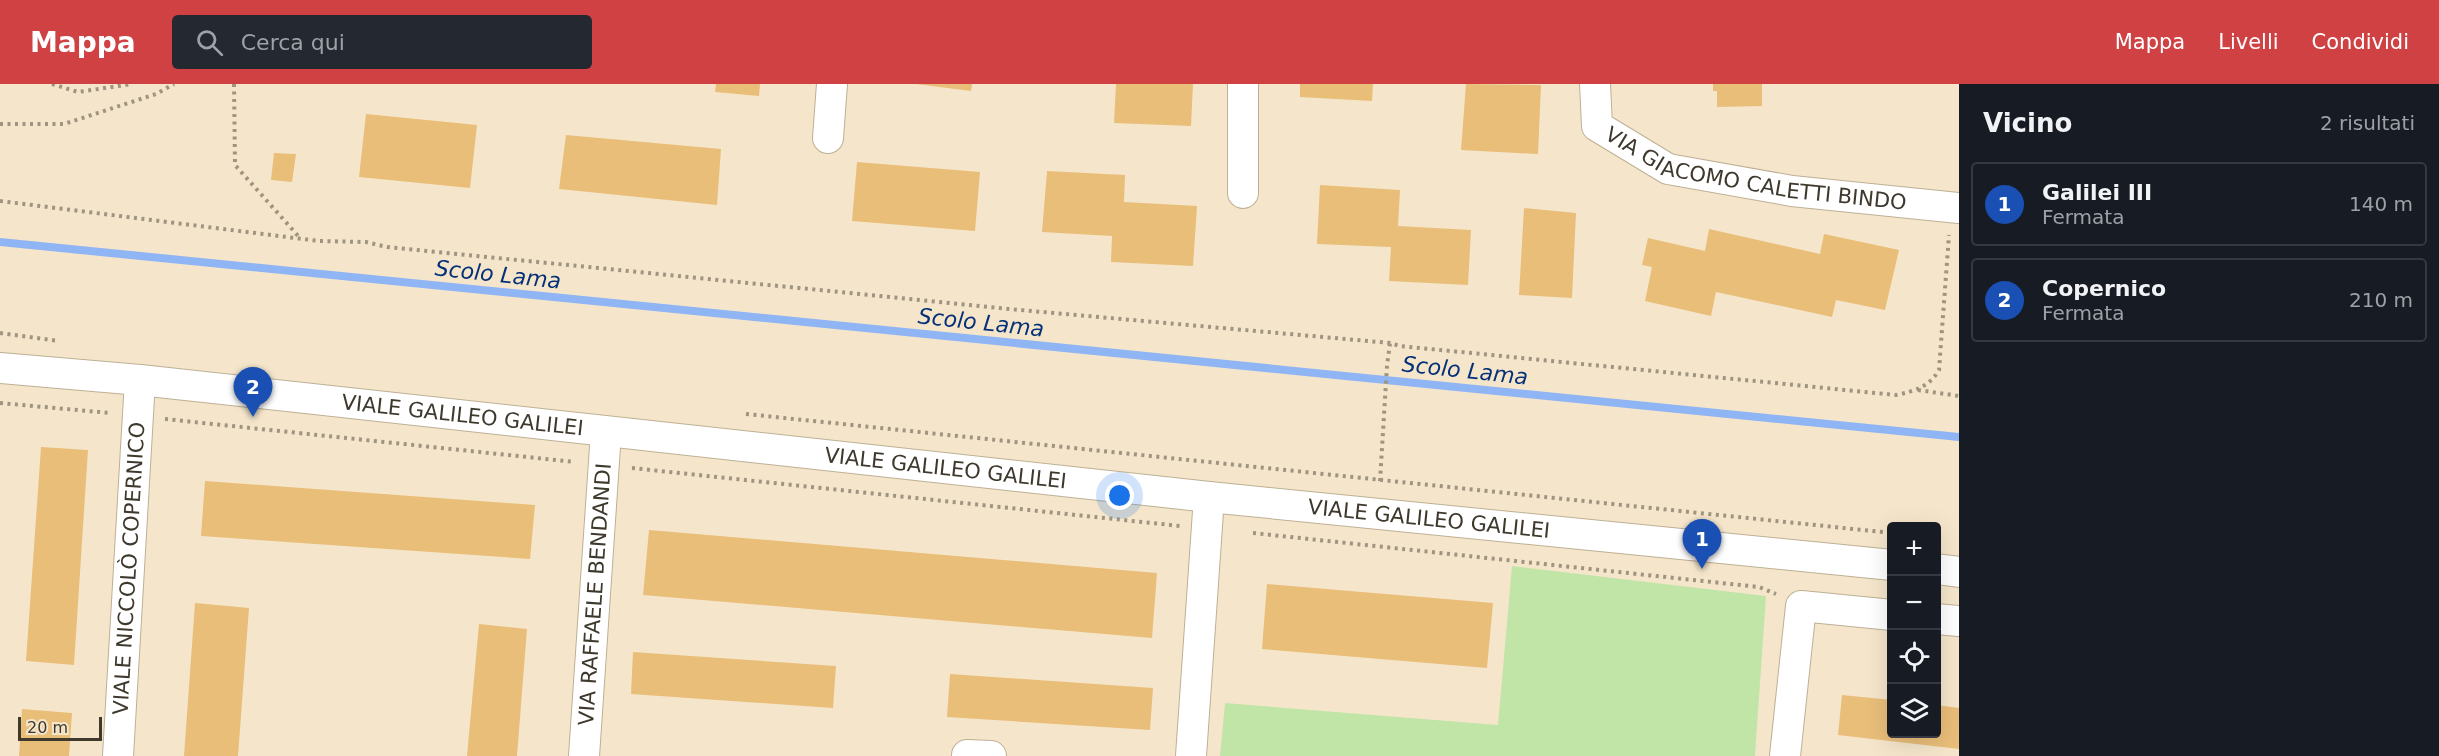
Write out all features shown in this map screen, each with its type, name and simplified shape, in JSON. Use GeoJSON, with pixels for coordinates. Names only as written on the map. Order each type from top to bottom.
{"type":"FeatureCollection","features":[{"type":"Feature","properties":{"kind":"street"},"geometry":{"type":"LineString","coordinates":[[828,138],[832,84]]}},
{"type":"Feature","properties":{"kind":"street"},"geometry":{"type":"LineString","coordinates":[[1243,84],[1244,194]]}},
{"type":"Feature","properties":{"kind":"street","name":"VIA GIACOMO CALETTI BINDO"},"geometry":{"type":"LineString","coordinates":[[1595,84],[1597,126],[1668,169],[1792,191],[1955,207]]}},
{"type":"Feature","properties":{"kind":"street","name":"VIALE GALILEO GALILEI"},"geometry":{"type":"LineString","coordinates":[[0,368],[140,380],[1209,497],[1887,565]]}},
{"type":"Feature","properties":{"kind":"street","name":"VIALE NICCOLÒ COPERNICO"},"geometry":{"type":"LineString","coordinates":[[118,756],[140,380]]}},
{"type":"Feature","properties":{"kind":"street","name":"VIA RAFFAELE BENDANDI"},"geometry":{"type":"LineString","coordinates":[[584,756],[606,432]]}},
{"type":"Feature","properties":{"kind":"street"},"geometry":{"type":"LineString","coordinates":[[1191,756],[1209,497]]}},
{"type":"Feature","properties":{"kind":"street"},"geometry":{"type":"LineString","coordinates":[[1941,570],[1959,572]]}},
{"type":"Feature","properties":{"kind":"street"},"geometry":{"type":"LineString","coordinates":[[1785,756],[1801,606],[1887,615]]}},
{"type":"Feature","properties":{"kind":"street"},"geometry":{"type":"LineString","coordinates":[[1941,619],[1959,621]]}},
{"type":"Feature","properties":{"kind":"path"},"geometry":{"type":"LineString","coordinates":[[52,84],[78,92],[132,84]]}},
{"type":"Feature","properties":{"kind":"path"},"geometry":{"type":"LineString","coordinates":[[0,124],[64,124],[156,94],[174,84]]}},
{"type":"Feature","properties":{"kind":"path"},"geometry":{"type":"LineString","coordinates":[[234,84],[235,165],[300,239]]}},
{"type":"Feature","properties":{"kind":"path"},"geometry":{"type":"LineString","coordinates":[[0,201],[300,239],[366,242],[398,248],[1020,310],[1390,343],[1400,346],[1896,395],[1917,390],[1933,379],[1939,370],[1955,207]]}},
{"type":"Feature","properties":{"kind":"path"},"geometry":{"type":"LineString","coordinates":[[0,333],[59,341]]}},
{"type":"Feature","properties":{"kind":"path"},"geometry":{"type":"LineString","coordinates":[[1380,481],[1390,343]]}},
{"type":"Feature","properties":{"kind":"path"},"geometry":{"type":"LineString","coordinates":[[1917,390],[1959,396]]}},
{"type":"Feature","properties":{"kind":"path"},"geometry":{"type":"LineString","coordinates":[[0,403],[111,413]]}},
{"type":"Feature","properties":{"kind":"path"},"geometry":{"type":"LineString","coordinates":[[741,414],[895,428],[1380,481],[1887,532]]}},
{"type":"Feature","properties":{"kind":"path"},"geometry":{"type":"LineString","coordinates":[[161,418],[582,463]]}},
{"type":"Feature","properties":{"kind":"path"},"geometry":{"type":"LineString","coordinates":[[621,467],[1189,527]]}},
{"type":"Feature","properties":{"kind":"path"},"geometry":{"type":"LineString","coordinates":[[1247,533],[1759,587],[1801,606]]}},
{"type":"Feature","properties":{"kind":"green space"},"geometry":{"type":"Polygon","coordinates":[[[1512,566],[1766,596],[1755,756],[1220,756],[1225,703],[1498,725],[1512,566]]]}},
{"type":"Feature","properties":{"kind":"building"},"geometry":{"type":"Polygon","coordinates":[[[716,84],[760,84],[759,96],[715,92],[716,84]]]}},
{"type":"Feature","properties":{"kind":"building"},"geometry":{"type":"Polygon","coordinates":[[[916,84],[972,84],[971,91],[916,84]]]}},
{"type":"Feature","properties":{"kind":"building"},"geometry":{"type":"Polygon","coordinates":[[[1116,84],[1193,84],[1191,126],[1114,123],[1116,84]]]}},
{"type":"Feature","properties":{"kind":"building"},"geometry":{"type":"Polygon","coordinates":[[[1300,84],[1373,84],[1372,101],[1300,97],[1300,84]]]}},
{"type":"Feature","properties":{"kind":"building"},"geometry":{"type":"Polygon","coordinates":[[[1466,84],[1541,85],[1538,154],[1461,150],[1466,84]]]}},
{"type":"Feature","properties":{"kind":"building"},"geometry":{"type":"Polygon","coordinates":[[[1713,84],[1762,84],[1762,106],[1717,107],[1717,91],[1713,91],[1713,84]]]}},
{"type":"Feature","properties":{"kind":"building"},"geometry":{"type":"Polygon","coordinates":[[[366,114],[477,125],[470,188],[359,177],[366,114]]]}},
{"type":"Feature","properties":{"kind":"building"},"geometry":{"type":"Polygon","coordinates":[[[566,135],[721,149],[717,205],[559,189],[566,135]]]}},
{"type":"Feature","properties":{"kind":"building"},"geometry":{"type":"Polygon","coordinates":[[[274,153],[296,154],[292,182],[271,180],[274,153]]]}},
{"type":"Feature","properties":{"kind":"building"},"geometry":{"type":"Polygon","coordinates":[[[857,162],[980,172],[975,231],[852,221],[857,162]]]}},
{"type":"Feature","properties":{"kind":"building"},"geometry":{"type":"Polygon","coordinates":[[[1047,171],[1125,175],[1124,202],[1197,206],[1193,266],[1111,262],[1112,236],[1042,232],[1047,171]]]}},
{"type":"Feature","properties":{"kind":"building"},"geometry":{"type":"Polygon","coordinates":[[[1320,185],[1400,190],[1398,226],[1471,230],[1468,285],[1389,281],[1391,247],[1317,244],[1320,185]]]}},
{"type":"Feature","properties":{"kind":"building"},"geometry":{"type":"Polygon","coordinates":[[[1524,208],[1576,213],[1572,298],[1519,295],[1524,208]]]}},
{"type":"Feature","properties":{"kind":"building"},"geometry":{"type":"Polygon","coordinates":[[[1709,229],[1820,254],[1824,234],[1899,250],[1885,310],[1836,300],[1832,317],[1716,292],[1711,316],[1645,301],[1652,267],[1642,265],[1648,238],[1705,251],[1709,229]]]}},
{"type":"Feature","properties":{"kind":"building"},"geometry":{"type":"Polygon","coordinates":[[[41,447],[88,450],[74,665],[26,661],[41,447]]]}},
{"type":"Feature","properties":{"kind":"building"},"geometry":{"type":"Polygon","coordinates":[[[205,481],[535,505],[530,559],[201,536],[205,481]]]}},
{"type":"Feature","properties":{"kind":"building"},"geometry":{"type":"Polygon","coordinates":[[[649,530],[1157,573],[1152,638],[643,595],[649,530]]]}},
{"type":"Feature","properties":{"kind":"building"},"geometry":{"type":"Polygon","coordinates":[[[1267,584],[1493,603],[1487,668],[1262,649],[1267,584]]]}},
{"type":"Feature","properties":{"kind":"building"},"geometry":{"type":"Polygon","coordinates":[[[195,603],[249,608],[238,756],[184,756],[195,603]]]}},
{"type":"Feature","properties":{"kind":"building"},"geometry":{"type":"Polygon","coordinates":[[[479,624],[527,629],[517,756],[467,756],[479,624]]]}},
{"type":"Feature","properties":{"kind":"building"},"geometry":{"type":"Polygon","coordinates":[[[633,652],[836,666],[833,708],[631,694],[633,652]]]}},
{"type":"Feature","properties":{"kind":"building"},"geometry":{"type":"Polygon","coordinates":[[[950,674],[1153,688],[1150,730],[947,717],[950,674]]]}},
{"type":"Feature","properties":{"kind":"building"},"geometry":{"type":"Polygon","coordinates":[[[1842,695],[1887,700],[1887,738],[1941,738],[1941,706],[1959,708],[1959,749],[1838,735],[1842,695]]]}},
{"type":"Feature","properties":{"kind":"building"},"geometry":{"type":"Polygon","coordinates":[[[22,709],[72,713],[69,756],[19,756],[22,709]]]}},
{"type":"Feature","properties":{"kind":"waterway","name":"Scolo Lama"},"geometry":{"type":"LineString","coordinates":[[0,242],[1959,437]]}},
{"type":"Feature","properties":{"kind":"place","name":"Copernico"},"geometry":{"type":"Point","coordinates":[253,417]}},
{"type":"Feature","properties":{"kind":"place","name":"Galilei III"},"geometry":{"type":"Point","coordinates":[1702,569]}}]}
